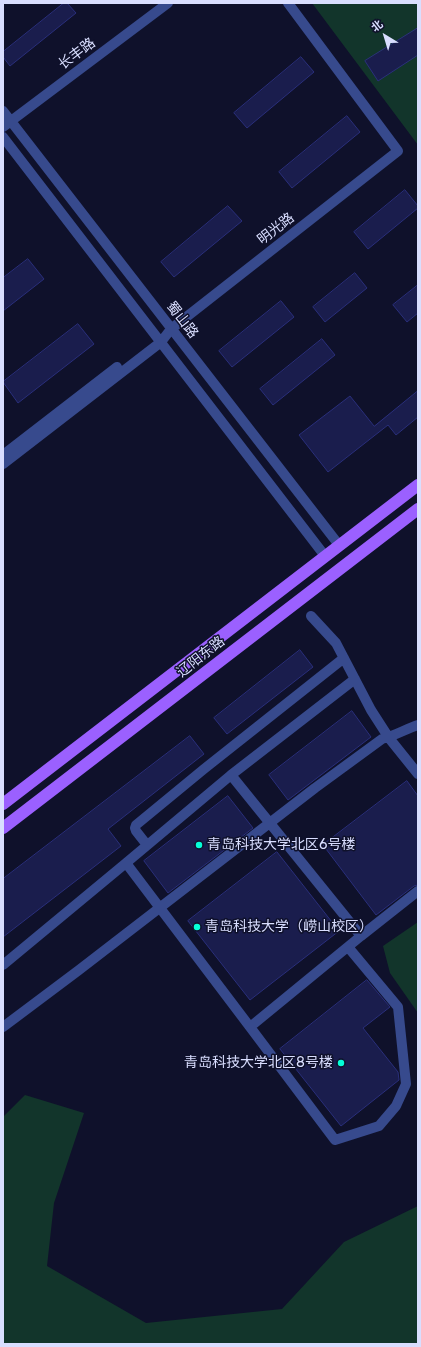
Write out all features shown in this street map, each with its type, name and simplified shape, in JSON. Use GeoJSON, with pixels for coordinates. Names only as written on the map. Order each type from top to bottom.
{"type":"FeatureCollection","features":[{"type":"Feature","properties":{"kind":"main road","name":"辽阳东路"},"geometry":{"type":"LineString","coordinates":[[3,804],[418,485]]}},
{"type":"Feature","properties":{"kind":"main road","name":"辽阳东路"},"geometry":{"type":"LineString","coordinates":[[3,828],[418,509]]}},
{"type":"Feature","properties":{"kind":"street","name":"长丰路"},"geometry":{"type":"LineString","coordinates":[[7,124],[168,3]]}},
{"type":"Feature","properties":{"kind":"street","name":"明光路"},"geometry":{"type":"LineString","coordinates":[[3,455],[171,329],[398,151],[288,3]]}},
{"type":"Feature","properties":{"kind":"street","name":"蜀山路"},"geometry":{"type":"LineString","coordinates":[[3,111],[7,124],[171,329],[339,545]]}},
{"type":"Feature","properties":{"kind":"street"},"geometry":{"type":"LineString","coordinates":[[3,137],[325,556]]}},
{"type":"Feature","properties":{"kind":"street","name":"明光路"},"geometry":{"type":"LineString","coordinates":[[3,464],[158,339]]}},
{"type":"Feature","properties":{"kind":"street"},"geometry":{"type":"LineString","coordinates":[[311,616],[336,643],[371,710],[389,738],[418,774]]}},
{"type":"Feature","properties":{"kind":"street"},"geometry":{"type":"LineString","coordinates":[[147,845],[136,831],[136,825],[344,658]]}},
{"type":"Feature","properties":{"kind":"street"},"geometry":{"type":"LineString","coordinates":[[3,965],[231,775],[355,679]]}},
{"type":"Feature","properties":{"kind":"street"},"geometry":{"type":"LineString","coordinates":[[3,1027],[382,739],[389,738],[406,728],[418,725]]}},
{"type":"Feature","properties":{"kind":"street"},"geometry":{"type":"LineString","coordinates":[[231,775],[360,936]]}},
{"type":"Feature","properties":{"kind":"street"},"geometry":{"type":"LineString","coordinates":[[126,863],[335,1140],[379,1126],[396,1106],[406,1084],[398,1007],[348,947]]}},
{"type":"Feature","properties":{"kind":"street"},"geometry":{"type":"LineString","coordinates":[[250,1027],[360,936],[418,891]]}},
{"type":"Feature","properties":{"kind":"green space"},"geometry":{"type":"Polygon","coordinates":[[[312,3],[418,3],[418,145],[312,3]]]}},
{"type":"Feature","properties":{"kind":"green space"},"geometry":{"type":"Polygon","coordinates":[[[418,922],[418,1013],[390,973],[383,946],[418,922]]]}},
{"type":"Feature","properties":{"kind":"green space"},"geometry":{"type":"Polygon","coordinates":[[[25,1095],[84,1113],[54,1203],[47,1266],[146,1323],[282,1309],[344,1242],[418,1206],[418,1344],[3,1344],[3,1117],[25,1095]]]}},
{"type":"Feature","properties":{"kind":"building"},"geometry":{"type":"Polygon","coordinates":[[[64,3],[67,3],[76,13],[10,66],[3,57],[3,52],[64,3]]]}},
{"type":"Feature","properties":{"kind":"building"},"geometry":{"type":"Polygon","coordinates":[[[418,28],[418,55],[378,81],[365,61],[418,28]]]}},
{"type":"Feature","properties":{"kind":"building"},"geometry":{"type":"Polygon","coordinates":[[[301,57],[314,72],[247,128],[234,113],[301,57]]]}},
{"type":"Feature","properties":{"kind":"building"},"geometry":{"type":"Polygon","coordinates":[[[347,116],[360,132],[292,188],[279,172],[347,116]]]}},
{"type":"Feature","properties":{"kind":"building"},"geometry":{"type":"Polygon","coordinates":[[[405,190],[418,208],[368,249],[354,232],[405,190]]]}},
{"type":"Feature","properties":{"kind":"building"},"geometry":{"type":"Polygon","coordinates":[[[228,206],[242,221],[174,277],[161,262],[228,206]]]}},
{"type":"Feature","properties":{"kind":"building"},"geometry":{"type":"Polygon","coordinates":[[[28,259],[44,279],[3,311],[3,278],[28,259]]]}},
{"type":"Feature","properties":{"kind":"building"},"geometry":{"type":"Polygon","coordinates":[[[355,273],[367,288],[325,322],[313,307],[355,273]]]}},
{"type":"Feature","properties":{"kind":"building"},"geometry":{"type":"Polygon","coordinates":[[[418,285],[418,313],[407,322],[393,305],[418,285]]]}},
{"type":"Feature","properties":{"kind":"building"},"geometry":{"type":"Polygon","coordinates":[[[281,301],[294,317],[232,367],[219,351],[281,301]]]}},
{"type":"Feature","properties":{"kind":"building"},"geometry":{"type":"Polygon","coordinates":[[[78,324],[94,344],[18,403],[3,382],[78,324]]]}},
{"type":"Feature","properties":{"kind":"building"},"geometry":{"type":"Polygon","coordinates":[[[322,339],[335,355],[273,405],[260,389],[322,339]]]}},
{"type":"Feature","properties":{"kind":"building"},"geometry":{"type":"Polygon","coordinates":[[[418,391],[418,417],[396,435],[388,425],[328,472],[299,435],[350,396],[374,426],[418,391]]]}},
{"type":"Feature","properties":{"kind":"building"},"geometry":{"type":"Polygon","coordinates":[[[300,650],[313,667],[227,734],[214,718],[300,650]]]}},
{"type":"Feature","properties":{"kind":"building"},"geometry":{"type":"Polygon","coordinates":[[[352,711],[371,737],[288,800],[269,775],[352,711]]]}},
{"type":"Feature","properties":{"kind":"building"},"geometry":{"type":"Polygon","coordinates":[[[190,736],[204,754],[108,829],[121,846],[3,937],[3,879],[190,736]]]}},
{"type":"Feature","properties":{"kind":"building"},"geometry":{"type":"Polygon","coordinates":[[[407,781],[418,796],[418,885],[414,886],[376,915],[323,845],[407,781]]]}},
{"type":"Feature","properties":{"kind":"building","name":"青岛科技大学北区6号楼"},"geometry":{"type":"Polygon","coordinates":[[[228,796],[253,828],[168,893],[144,861],[228,796]]]}},
{"type":"Feature","properties":{"kind":"building"},"geometry":{"type":"Polygon","coordinates":[[[277,852],[339,931],[250,1000],[188,921],[277,852]]]}},
{"type":"Feature","properties":{"kind":"building","name":"青岛科技大学北区8号楼"},"geometry":{"type":"Polygon","coordinates":[[[367,980],[390,1007],[363,1028],[398,1072],[399,1080],[341,1126],[280,1049],[367,980]]]}},
{"type":"Feature","properties":{"kind":"place","name":"青岛科技大学北区6号楼"},"geometry":{"type":"Point","coordinates":[199,845]}},
{"type":"Feature","properties":{"kind":"place","name":"青岛科技大学（崂山校区）"},"geometry":{"type":"Point","coordinates":[197,927]}},
{"type":"Feature","properties":{"kind":"place","name":"青岛科技大学北区8号楼"},"geometry":{"type":"Point","coordinates":[341,1063]}}]}
